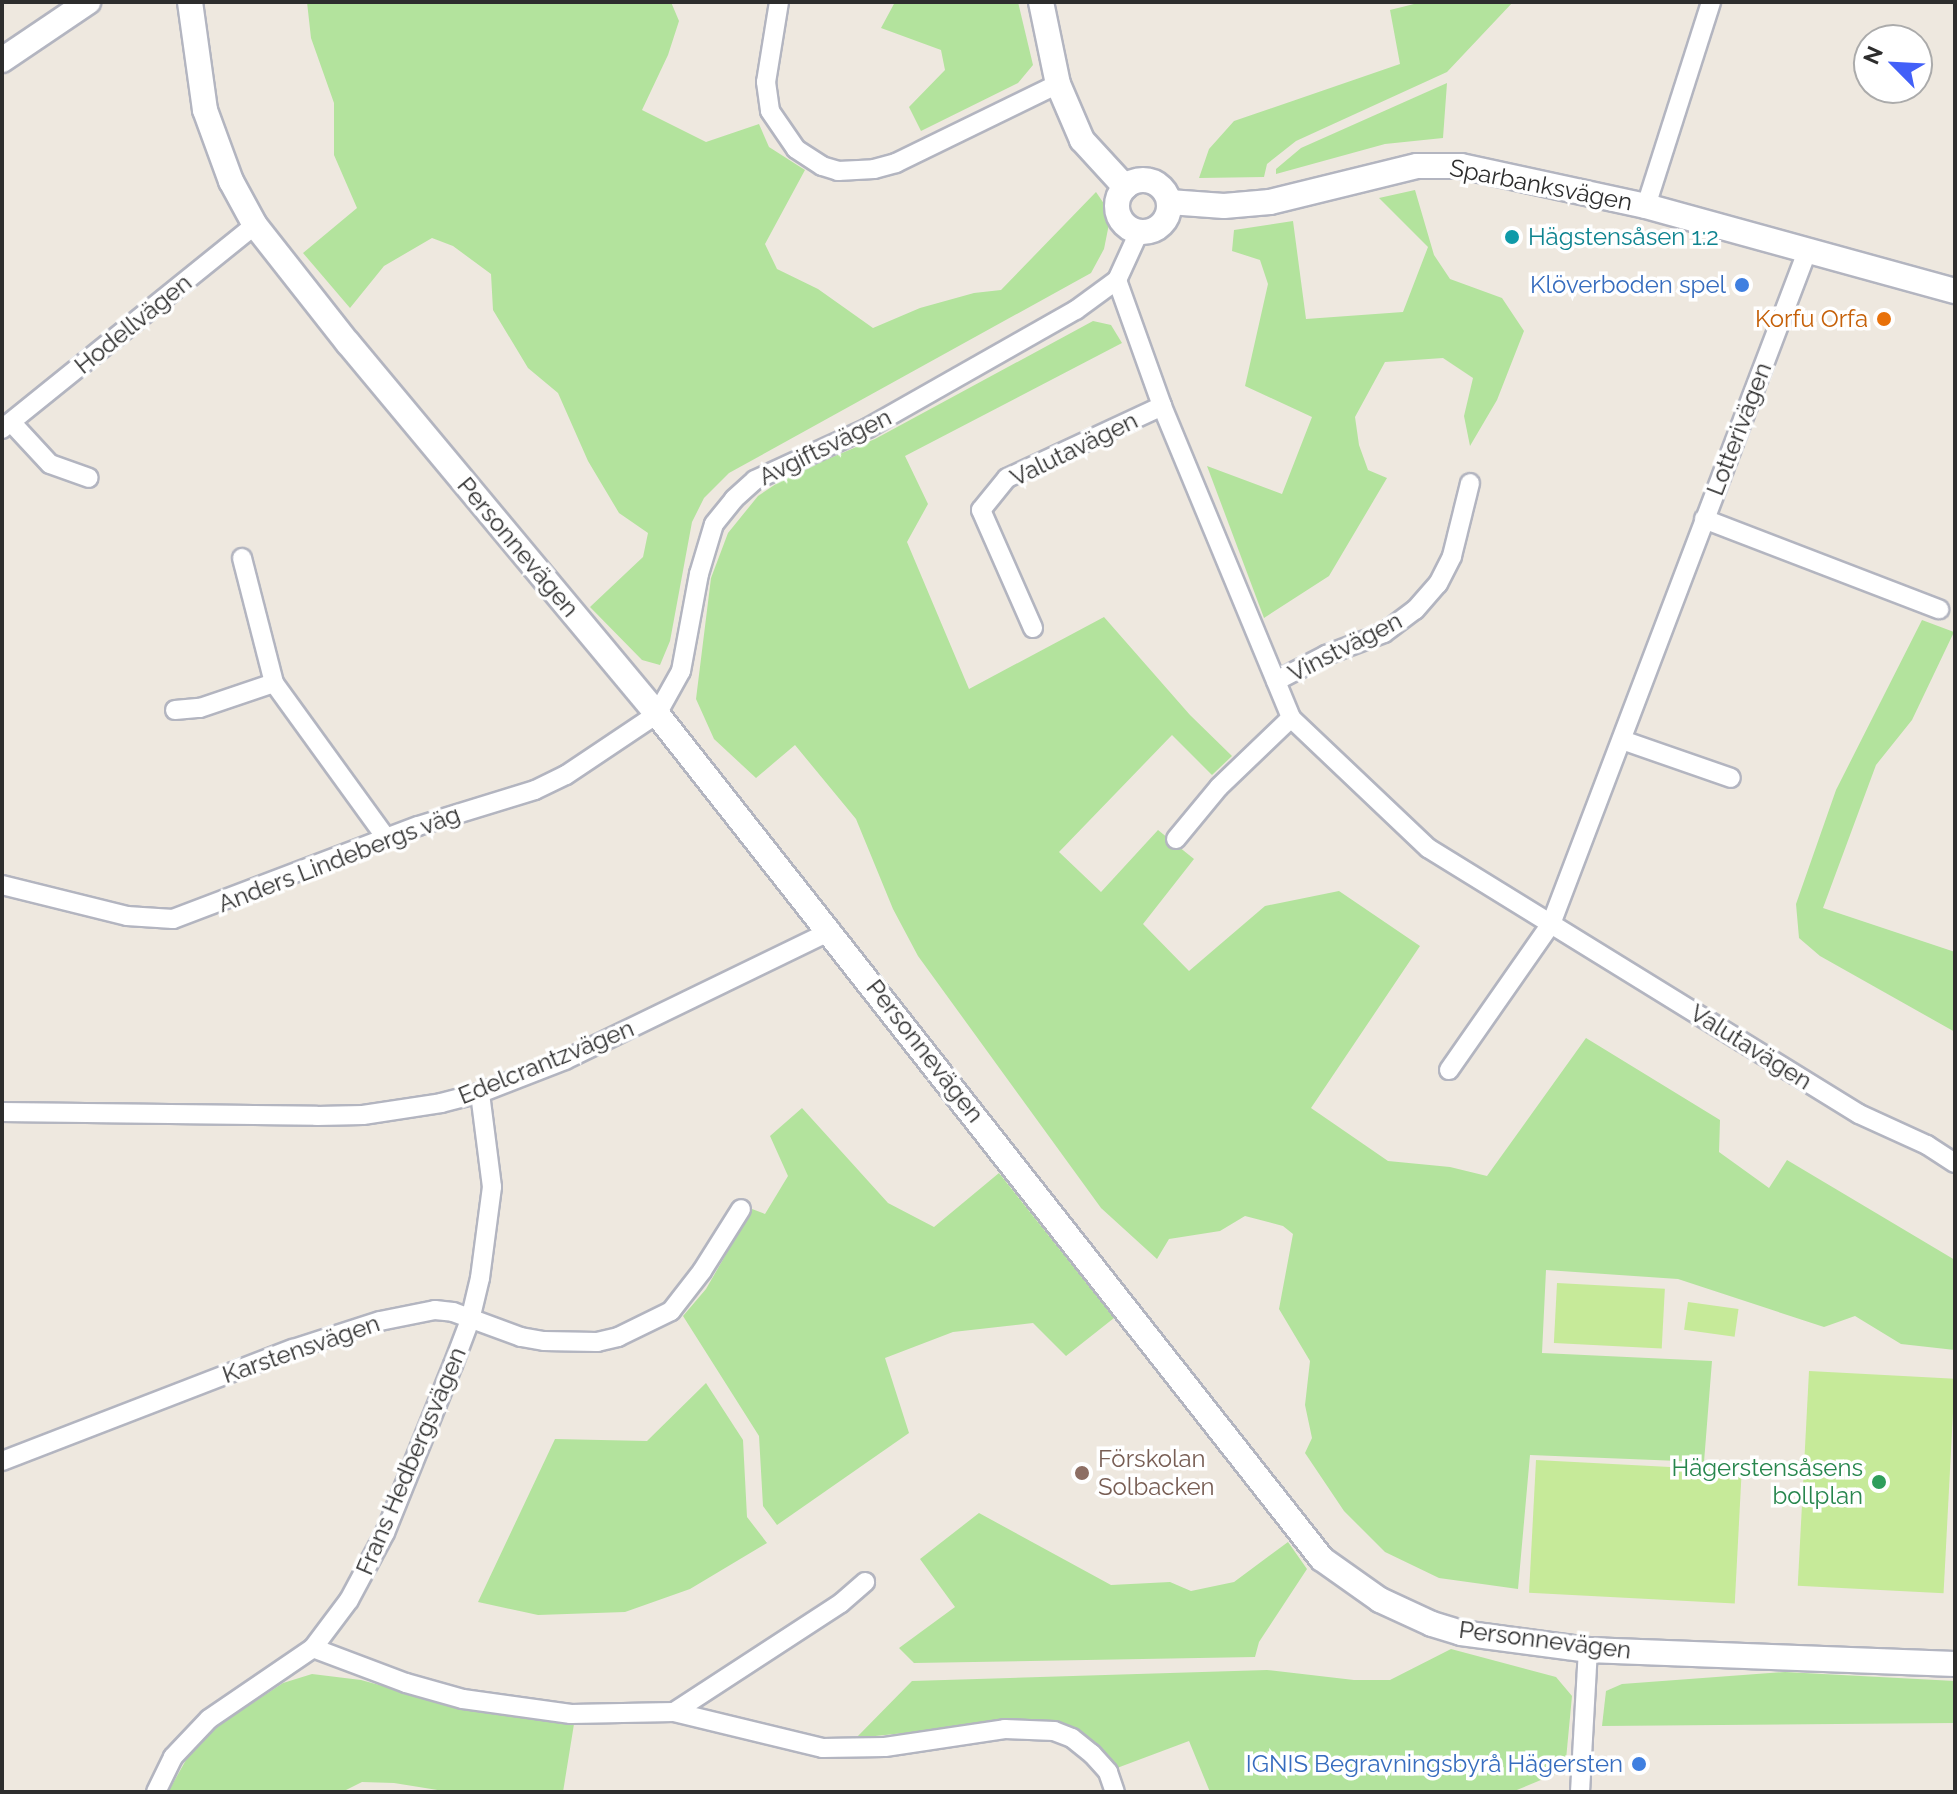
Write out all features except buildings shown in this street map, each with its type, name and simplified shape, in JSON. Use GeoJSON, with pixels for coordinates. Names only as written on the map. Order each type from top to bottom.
{"type":"FeatureCollection","features":[{"type":"Feature","properties":{"kind":"street"},"geometry":{"type":"LineString","coordinates":[[2,60],[88,2]]}},
{"type":"Feature","properties":{"kind":"street","name":"Personnevägen"},"geometry":{"type":"LineString","coordinates":[[190,2],[205,110],[231,181],[255,225],[348,343],[657,714],[831,931],[1322,1559],[1380,1600],[1432,1624],[1461,1633],[1588,1650],[1955,1664]]}},
{"type":"Feature","properties":{"kind":"street"},"geometry":{"type":"LineString","coordinates":[[779,2],[766,82],[770,111],[796,149],[822,166],[838,171],[874,169],[896,163],[1058,84]]}},
{"type":"Feature","properties":{"kind":"street"},"geometry":{"type":"LineString","coordinates":[[1041,2],[1058,84],[1082,140],[1125,187]]}},
{"type":"Feature","properties":{"kind":"street"},"geometry":{"type":"LineString","coordinates":[[1646,206],[1711,2]]}},
{"type":"Feature","properties":{"kind":"street","name":"Sparbanksvägen"},"geometry":{"type":"LineString","coordinates":[[1169,202],[1224,206],[1270,202],[1373,176],[1445,164],[1646,206],[1955,291]]}},
{"type":"Feature","properties":{"kind":"street"},"geometry":{"type":"LineString","coordinates":[[1117,280],[1139,232],[1161,224],[1169,202],[1155,183],[1139,180],[1125,187],[1118,202],[1120,218],[1139,232]]}},
{"type":"Feature","properties":{"kind":"street","name":"Hodellvägen"},"geometry":{"type":"LineString","coordinates":[[89,478],[50,464],[6,426],[255,225]]}},
{"type":"Feature","properties":{"kind":"street","name":"Lotterivägen"},"geometry":{"type":"LineString","coordinates":[[1551,924],[1808,249]]}},
{"type":"Feature","properties":{"kind":"street","name":"Avgiftsvägen"},"geometry":{"type":"LineString","coordinates":[[657,714],[681,671],[699,574],[714,524],[734,499],[755,480],[868,428],[1076,310],[1117,280]]}},
{"type":"Feature","properties":{"kind":"street","name":"Valutavägen"},"geometry":{"type":"LineString","coordinates":[[1117,280],[1162,406],[1291,718],[1428,848],[1859,1114],[1927,1145],[1955,1163]]}},
{"type":"Feature","properties":{"kind":"street","name":"Valutavägen"},"geometry":{"type":"LineString","coordinates":[[1033,628],[981,510],[1007,478],[1162,406]]}},
{"type":"Feature","properties":{"kind":"street","name":"Vinstvägen"},"geometry":{"type":"LineString","coordinates":[[1276,681],[1326,655],[1384,633],[1415,610],[1438,584],[1452,556],[1470,483]]}},
{"type":"Feature","properties":{"kind":"street","name":"Lotterivägen"},"geometry":{"type":"LineString","coordinates":[[1704,519],[1939,609]]}},
{"type":"Feature","properties":{"kind":"street"},"geometry":{"type":"LineString","coordinates":[[242,558],[274,683],[386,838]]}},
{"type":"Feature","properties":{"kind":"street"},"geometry":{"type":"LineString","coordinates":[[175,710],[200,708],[274,683]]}},
{"type":"Feature","properties":{"kind":"street","name":"Anders Lindebergs väg"},"geometry":{"type":"LineString","coordinates":[[2,885],[127,916],[173,919],[386,838],[535,790],[566,775],[657,714]]}},
{"type":"Feature","properties":{"kind":"street"},"geometry":{"type":"LineString","coordinates":[[1176,839],[1219,787],[1291,718]]}},
{"type":"Feature","properties":{"kind":"street"},"geometry":{"type":"LineString","coordinates":[[1622,740],[1731,778]]}},
{"type":"Feature","properties":{"kind":"street"},"geometry":{"type":"LineString","coordinates":[[1449,1070],[1551,924]]}},
{"type":"Feature","properties":{"kind":"street","name":"Edelcrantzvägen"},"geometry":{"type":"LineString","coordinates":[[2,1112],[363,1115],[480,1093],[637,1026],[831,931]]}},
{"type":"Feature","properties":{"kind":"street","name":"Frans Hedbergsvägen"},"geometry":{"type":"LineString","coordinates":[[156,1792],[173,1757],[209,1719],[313,1648],[349,1600],[385,1533],[470,1320],[488,1236],[492,1187],[480,1093]]}},
{"type":"Feature","properties":{"kind":"street","name":"Karstensvägen"},"geometry":{"type":"LineString","coordinates":[[2,1461],[338,1333],[435,1310],[453,1312],[521,1337],[568,1344],[597,1342],[640,1328],[677,1304],[741,1209]]}},
{"type":"Feature","properties":{"kind":"street"},"geometry":{"type":"LineString","coordinates":[[674,1712],[841,1603],[865,1582]]}},
{"type":"Feature","properties":{"kind":"street"},"geometry":{"type":"LineString","coordinates":[[313,1648],[378,1673],[463,1699],[571,1714],[674,1712],[837,1749],[885,1747],[1005,1729],[1054,1731],[1072,1738],[1092,1754],[1108,1772],[1115,1792]]}},
{"type":"Feature","properties":{"kind":"street"},"geometry":{"type":"LineString","coordinates":[[1580,1792],[1588,1650]]}},
{"type":"Feature","properties":{"kind":"green space"},"geometry":{"type":"Polygon","coordinates":[[[307,2],[671,2],[679,21],[668,55],[642,110],[706,142],[759,124],[769,147],[805,170],[765,244],[777,269],[818,289],[873,328],[920,308],[974,293],[1001,290],[1096,192],[1111,214],[1104,249],[1091,273],[729,473],[704,498],[692,522],[670,641],[660,665],[642,660],[590,607],[643,557],[648,533],[619,513],[588,461],[558,393],[528,368],[493,310],[491,274],[453,246],[432,238],[384,266],[350,308],[303,253],[357,208],[334,155],[334,103],[311,38],[307,2]]]}},
{"type":"Feature","properties":{"kind":"green space"},"geometry":{"type":"Polygon","coordinates":[[[895,2],[1018,2],[1033,65],[1018,83],[921,131],[909,107],[945,70],[941,50],[881,28],[895,2]]]}},
{"type":"Feature","properties":{"kind":"green space"},"geometry":{"type":"Polygon","coordinates":[[[1422,2],[1513,2],[1447,72],[1296,141],[1267,164],[1264,177],[1199,178],[1209,149],[1234,121],[1400,64],[1390,10],[1422,2]]]}},
{"type":"Feature","properties":{"kind":"green space"},"geometry":{"type":"Polygon","coordinates":[[[1447,83],[1443,138],[1385,144],[1276,174],[1276,169],[1301,148],[1447,83]]]}},
{"type":"Feature","properties":{"kind":"green space"},"geometry":{"type":"Polygon","coordinates":[[[1415,190],[1434,255],[1450,279],[1502,298],[1524,331],[1497,400],[1470,446],[1464,416],[1473,378],[1443,358],[1385,362],[1355,417],[1359,445],[1368,470],[1387,478],[1329,576],[1264,618],[1207,466],[1282,494],[1312,417],[1245,386],[1268,284],[1260,260],[1232,251],[1234,230],[1293,221],[1306,319],[1403,312],[1428,247],[1379,198],[1415,190]]]}},
{"type":"Feature","properties":{"kind":"green space"},"geometry":{"type":"Polygon","coordinates":[[[1093,321],[1111,325],[1122,343],[905,456],[928,504],[907,542],[969,689],[1104,617],[1190,715],[1232,756],[1212,775],[1172,735],[1059,852],[1101,892],[1158,830],[1194,859],[1143,924],[1189,971],[1265,906],[1339,891],[1420,946],[1311,1108],[1388,1161],[1450,1167],[1487,1176],[1586,1038],[1720,1120],[1719,1152],[1769,1188],[1787,1160],[1955,1260],[1955,1350],[1901,1344],[1855,1316],[1824,1327],[1678,1279],[1546,1270],[1542,1353],[1712,1361],[1704,1462],[1530,1455],[1518,1589],[1439,1578],[1385,1552],[1344,1511],[1305,1453],[1312,1438],[1305,1405],[1310,1361],[1279,1309],[1293,1234],[1283,1226],[1245,1216],[1220,1231],[1169,1239],[1157,1259],[1101,1208],[918,956],[893,909],[856,819],[795,745],[756,778],[714,739],[696,699],[711,578],[728,533],[758,496],[788,476],[875,439],[1093,321]]]}},
{"type":"Feature","properties":{"kind":"green space"},"geometry":{"type":"Polygon","coordinates":[[[1922,620],[1954,632],[1912,720],[1876,765],[1823,908],[1955,952],[1955,1032],[1820,956],[1799,938],[1796,904],[1836,790],[1922,620]]]}},
{"type":"Feature","properties":{"kind":"green space"},"geometry":{"type":"Polygon","coordinates":[[[802,1108],[888,1203],[934,1227],[999,1173],[1114,1318],[1066,1356],[1033,1323],[953,1332],[885,1358],[909,1433],[777,1525],[763,1506],[759,1436],[683,1316],[706,1289],[752,1209],[765,1214],[788,1176],[770,1136],[802,1108]]]}},
{"type":"Feature","properties":{"kind":"green space"},"geometry":{"type":"Polygon","coordinates":[[[1557,1283],[1665,1289],[1662,1349],[1554,1343],[1557,1283]]]}},
{"type":"Feature","properties":{"kind":"green space"},"geometry":{"type":"Polygon","coordinates":[[[1688,1302],[1739,1309],[1735,1337],[1684,1330],[1688,1302]]]}},
{"type":"Feature","properties":{"kind":"green space","name":"Hägerstensåsens bollplan"},"geometry":{"type":"Polygon","coordinates":[[[1809,1371],[1955,1379],[1944,1593],[1798,1586],[1809,1371]]]}},
{"type":"Feature","properties":{"kind":"green space"},"geometry":{"type":"Polygon","coordinates":[[[706,1383],[743,1440],[747,1517],[767,1543],[690,1589],[625,1612],[538,1615],[478,1602],[555,1439],[647,1441],[706,1383]]]}},
{"type":"Feature","properties":{"kind":"green space"},"geometry":{"type":"Polygon","coordinates":[[[1536,1460],[1742,1471],[1735,1604],[1529,1593],[1536,1460]]]}},
{"type":"Feature","properties":{"kind":"green space"},"geometry":{"type":"Polygon","coordinates":[[[979,1513],[1111,1585],[1170,1582],[1191,1591],[1234,1582],[1288,1542],[1307,1569],[1259,1642],[1255,1657],[914,1663],[899,1648],[955,1607],[920,1559],[979,1513]]]}},
{"type":"Feature","properties":{"kind":"green space"},"geometry":{"type":"Polygon","coordinates":[[[1451,1649],[1556,1677],[1572,1696],[1565,1770],[1512,1792],[1210,1792],[1189,1741],[1117,1768],[1096,1743],[1075,1730],[1031,1720],[856,1738],[912,1681],[1267,1670],[1354,1680],[1390,1680],[1451,1649]]]}},
{"type":"Feature","properties":{"kind":"green space"},"geometry":{"type":"Polygon","coordinates":[[[1785,1672],[1955,1681],[1955,1723],[1602,1726],[1606,1691],[1622,1684],[1785,1672]]]}},
{"type":"Feature","properties":{"kind":"green space"},"geometry":{"type":"Polygon","coordinates":[[[312,1674],[361,1680],[478,1712],[574,1724],[563,1792],[450,1792],[394,1783],[362,1782],[342,1792],[168,1792],[186,1760],[210,1731],[283,1683],[312,1674]]]}},
{"type":"Feature","properties":{"kind":"place","name":"Hägstensåsen 1:2"},"geometry":{"type":"Point","coordinates":[1512,237]}},
{"type":"Feature","properties":{"kind":"place","name":"Klöverboden spel"},"geometry":{"type":"Point","coordinates":[1742,285]}},
{"type":"Feature","properties":{"kind":"place","name":"Korfu Orfa"},"geometry":{"type":"Point","coordinates":[1884,319]}},
{"type":"Feature","properties":{"kind":"place","name":"Förskolan Solbacken"},"geometry":{"type":"Point","coordinates":[1082,1473]}},
{"type":"Feature","properties":{"kind":"place","name":"Hägerstensåsens bollplan"},"geometry":{"type":"Point","coordinates":[1879,1482]}},
{"type":"Feature","properties":{"kind":"place","name":"IGNIS Begravningsbyrå Hägersten"},"geometry":{"type":"Point","coordinates":[1639,1764]}}]}
